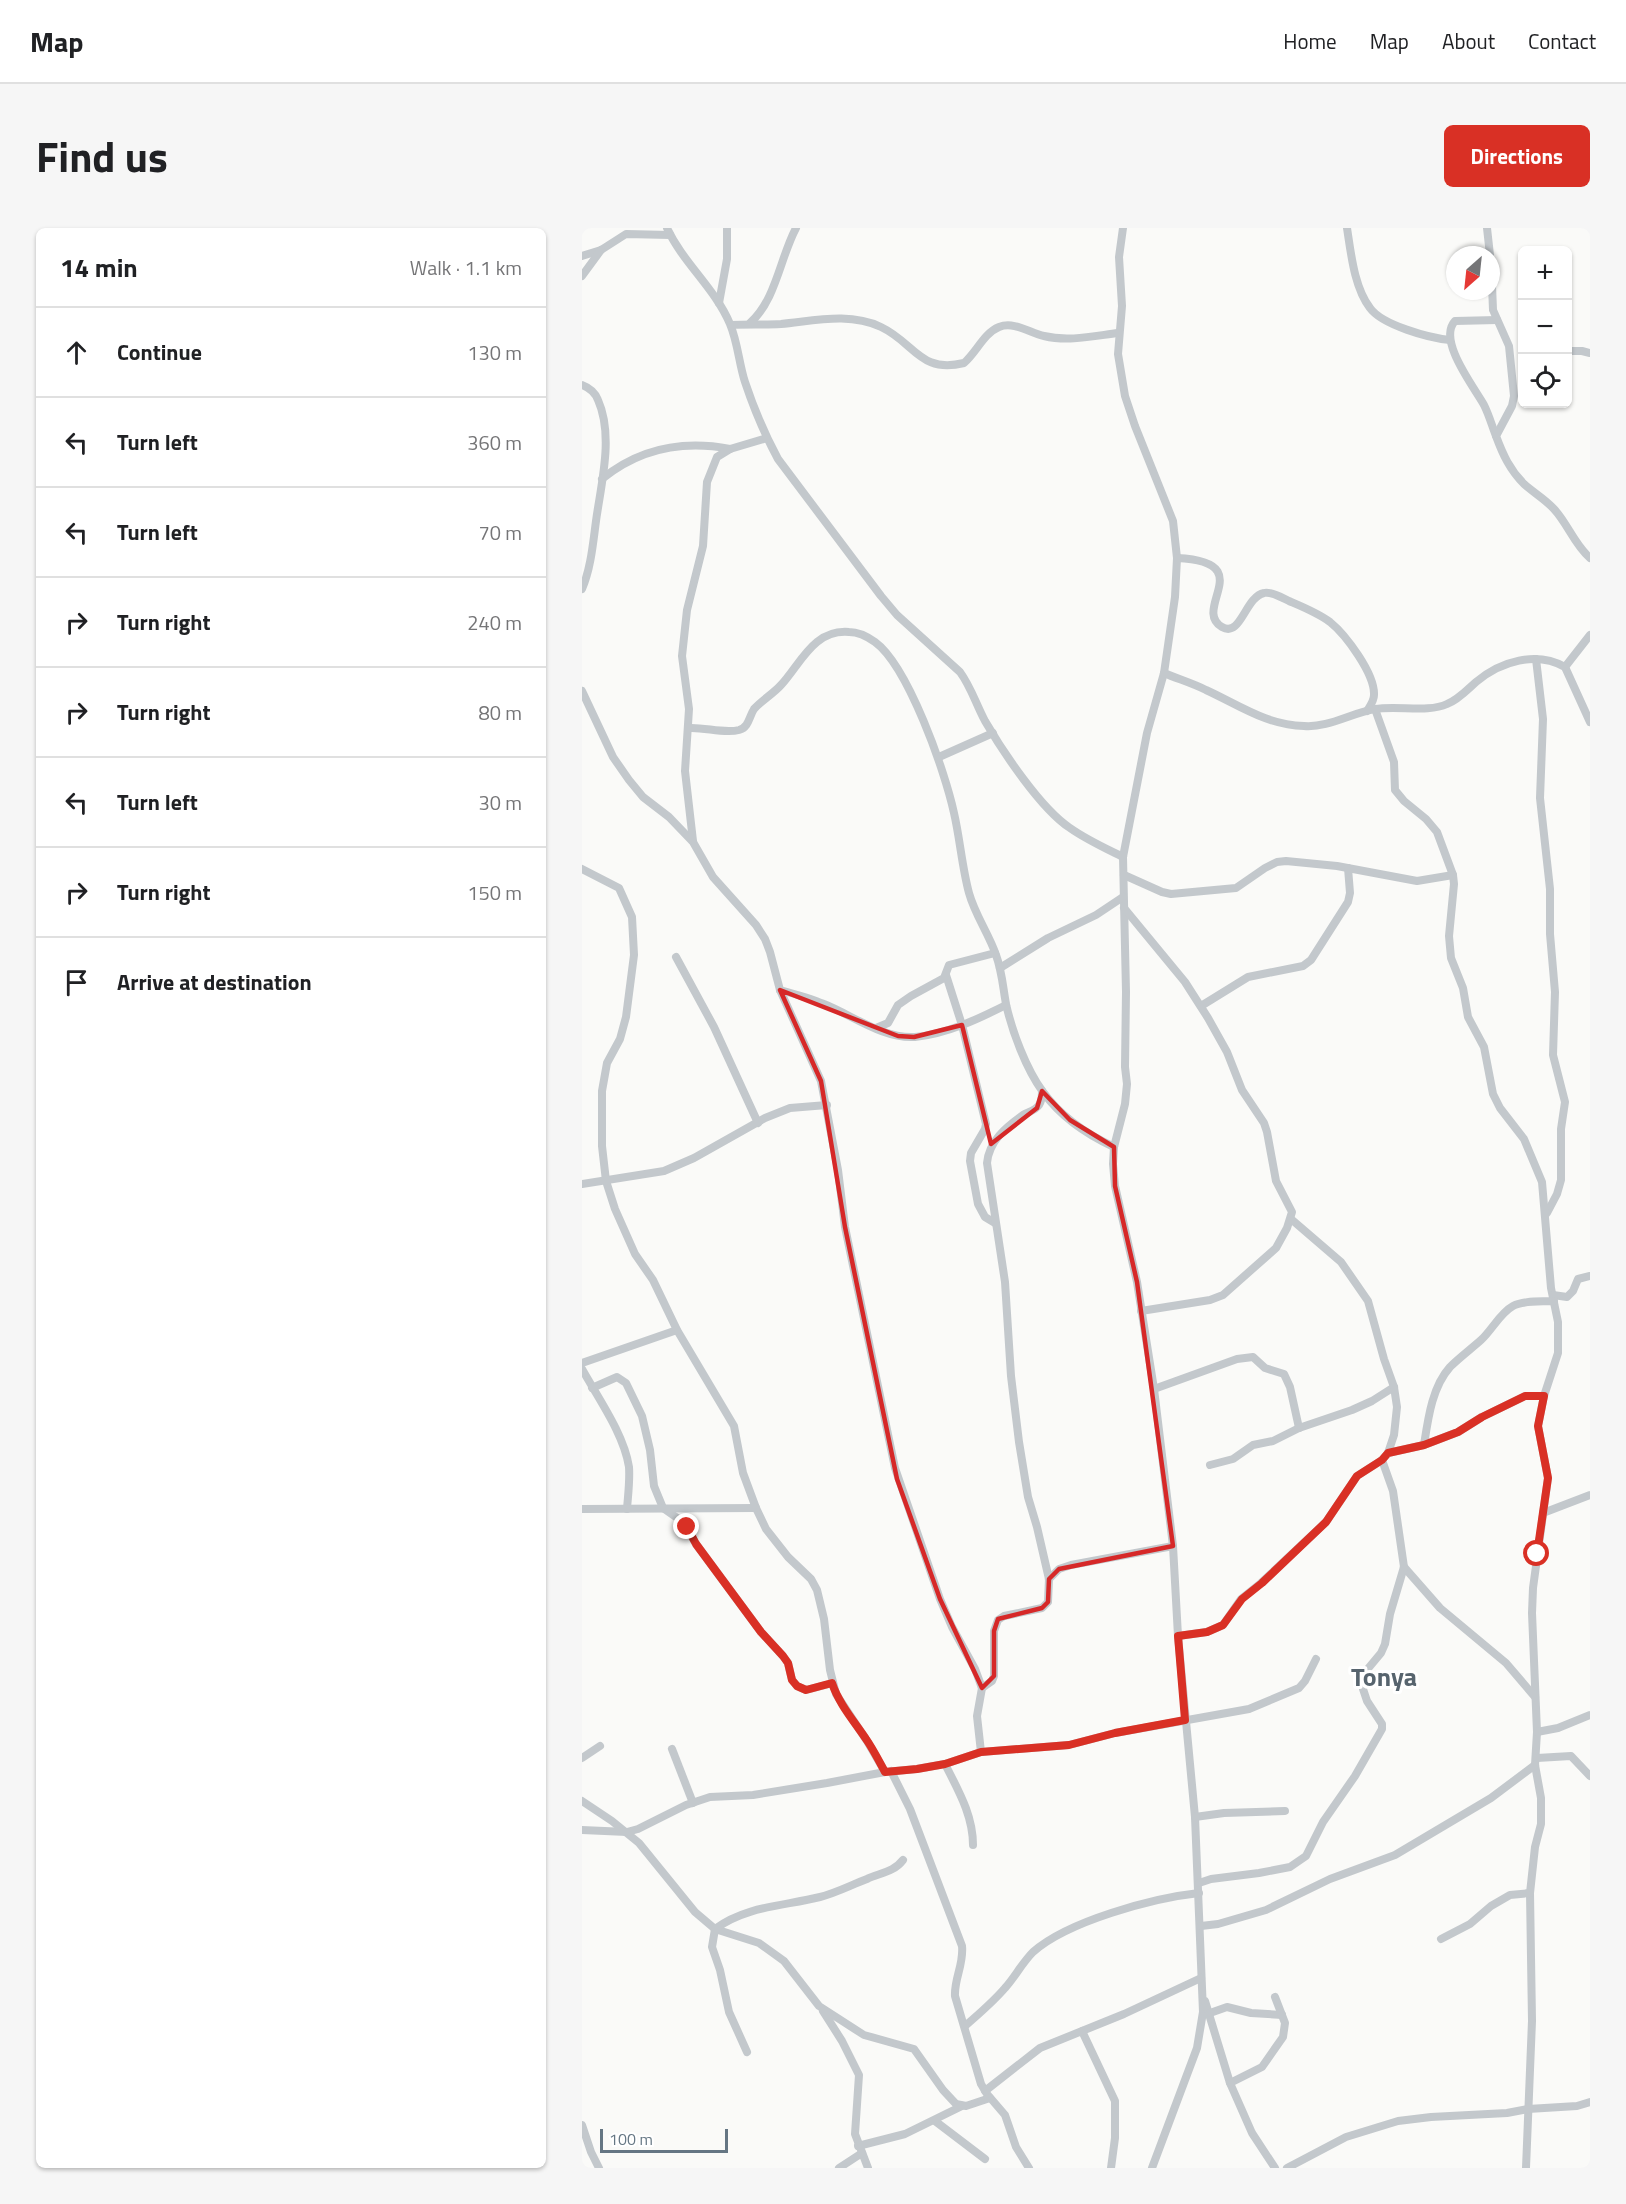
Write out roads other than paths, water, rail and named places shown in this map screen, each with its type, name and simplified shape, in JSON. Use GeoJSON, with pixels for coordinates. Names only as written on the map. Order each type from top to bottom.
{"type":"FeatureCollection","features":[{"type":"Feature","properties":{"kind":"street"},"geometry":{"type":"LineString","coordinates":[[719,303],[727,259],[727,228]]}},
{"type":"Feature","properties":{"kind":"street"},"geometry":{"type":"LineString","coordinates":[[750,324],[767,301],[787,244],[796,228]]}},
{"type":"Feature","properties":{"kind":"street"},"geometry":{"type":"LineString","coordinates":[[1123,228],[1119,257],[1122,306],[1118,354],[1125,396],[1143,449],[1160,484],[1173,521],[1177,558],[1175,597],[1164,673],[1147,733],[1123,857],[1124,909],[1173,967],[1201,1006],[1227,1052],[1247,1100],[1264,1122],[1268,1132],[1273,1174],[1292,1212],[1283,1236],[1272,1252],[1222,1295],[1210,1300],[1141,1311]]}},
{"type":"Feature","properties":{"kind":"street"},"geometry":{"type":"LineString","coordinates":[[1347,228],[1353,268],[1369,307],[1376,315],[1431,339],[1449,340]]}},
{"type":"Feature","properties":{"kind":"street"},"geometry":{"type":"LineString","coordinates":[[1487,228],[1489,246]]}},
{"type":"Feature","properties":{"kind":"street"},"geometry":{"type":"LineString","coordinates":[[582,256],[601,249],[626,234],[669,232],[719,303],[731,325],[746,383],[767,438],[778,459],[897,615],[960,672],[1006,755],[1054,815],[1070,828],[1123,857]]}},
{"type":"Feature","properties":{"kind":"street"},"geometry":{"type":"LineString","coordinates":[[582,276],[601,249]]}},
{"type":"Feature","properties":{"kind":"street"},"geometry":{"type":"LineString","coordinates":[[1492,300],[1497,320],[1509,346],[1514,396],[1512,406],[1496,436]]}},
{"type":"Feature","properties":{"kind":"street"},"geometry":{"type":"LineString","coordinates":[[731,325],[779,324],[843,318],[862,320],[896,335],[927,362],[942,366],[964,363],[1000,326],[1018,327],[1044,336],[1069,339],[1118,333]]}},
{"type":"Feature","properties":{"kind":"street"},"geometry":{"type":"LineString","coordinates":[[1497,320],[1455,321],[1452,324],[1449,340],[1463,371],[1485,407],[1511,470],[1552,507],[1573,539],[1590,558]]}},
{"type":"Feature","properties":{"kind":"street"},"geometry":{"type":"LineString","coordinates":[[1572,351],[1590,353]]}},
{"type":"Feature","properties":{"kind":"street"},"geometry":{"type":"LineString","coordinates":[[1512,362],[1518,360]]}},
{"type":"Feature","properties":{"kind":"street"},"geometry":{"type":"LineString","coordinates":[[582,385],[591,389],[598,400],[603,418],[605,440],[602,479],[588,574],[582,589]]}},
{"type":"Feature","properties":{"kind":"street"},"geometry":{"type":"LineString","coordinates":[[693,842],[685,771],[689,710],[682,656],[687,610],[703,546],[707,482],[717,457],[730,449],[767,438]]}},
{"type":"Feature","properties":{"kind":"street"},"geometry":{"type":"LineString","coordinates":[[602,479],[638,456],[664,448],[711,445],[730,449]]}},
{"type":"Feature","properties":{"kind":"street"},"geometry":{"type":"LineString","coordinates":[[1177,558],[1202,561],[1220,574],[1221,581],[1213,605],[1213,616],[1224,628],[1236,626],[1253,599],[1262,593],[1268,593],[1295,603],[1328,621],[1342,635],[1371,676],[1374,698],[1371,710],[1394,762],[1395,790],[1437,832],[1453,875],[1449,936],[1451,958],[1463,988],[1468,1017],[1484,1047],[1493,1094],[1500,1108],[1524,1139],[1542,1182],[1553,1298],[1558,1322],[1558,1353],[1544,1396],[1538,1426],[1548,1478],[1532,1605],[1536,1761],[1541,1798],[1541,1824],[1535,1847],[1530,1893],[1532,2020],[1526,2168]]}},
{"type":"Feature","properties":{"kind":"street"},"geometry":{"type":"LineString","coordinates":[[689,728],[729,731],[739,730],[746,726],[753,711],[780,686],[809,648],[820,639],[849,632],[874,641],[894,665],[910,692],[939,757],[954,813],[969,892],[975,911],[995,953],[1006,1005],[1028,1067],[1042,1091],[1070,1120],[1091,1136],[1114,1147]]}},
{"type":"Feature","properties":{"kind":"street"},"geometry":{"type":"LineString","coordinates":[[1565,667],[1590,635]]}},
{"type":"Feature","properties":{"kind":"street"},"geometry":{"type":"LineString","coordinates":[[1164,673],[1208,691],[1255,715],[1283,724],[1316,726],[1371,710],[1437,707],[1448,704],[1478,680],[1500,667],[1523,659],[1549,660],[1565,667],[1590,722]]}},
{"type":"Feature","properties":{"kind":"street"},"geometry":{"type":"LineString","coordinates":[[1536,659],[1543,719],[1540,807],[1550,889],[1550,934],[1555,993],[1553,1055],[1565,1102],[1561,1129],[1561,1180],[1557,1194],[1546,1213]]}},
{"type":"Feature","properties":{"kind":"street"},"geometry":{"type":"LineString","coordinates":[[582,691],[586,708],[613,757],[629,780],[643,797],[693,842],[713,877],[756,925],[765,939],[780,990],[821,1081],[827,1105],[845,1227],[897,1479],[940,1599],[982,1688],[977,1716],[981,1752]]}},
{"type":"Feature","properties":{"kind":"street"},"geometry":{"type":"LineString","coordinates":[[939,757],[993,733]]}},
{"type":"Feature","properties":{"kind":"street"},"geometry":{"type":"LineString","coordinates":[[1124,875],[1162,892],[1187,894],[1236,888],[1277,862],[1298,861],[1417,881],[1453,875]]}},
{"type":"Feature","properties":{"kind":"street"},"geometry":{"type":"LineString","coordinates":[[1201,1006],[1248,977],[1303,966],[1311,960],[1348,902],[1350,893],[1348,868]]}},
{"type":"Feature","properties":{"kind":"street"},"geometry":{"type":"LineString","coordinates":[[582,869],[619,888],[628,903],[633,925],[634,955],[626,1017],[620,1039],[607,1063],[602,1091],[602,1146],[606,1181],[626,1238],[657,1286],[677,1330],[734,1426],[741,1465],[756,1508],[776,1544],[811,1579],[817,1590],[824,1619],[832,1683],[836,1694],[910,1809],[962,1946],[962,1962],[954,1992],[978,2077],[987,2095],[1005,2115],[1016,2147],[1029,2168]]}},
{"type":"Feature","properties":{"kind":"street"},"geometry":{"type":"LineString","coordinates":[[1000,968],[1048,938],[1124,901]]}},
{"type":"Feature","properties":{"kind":"street"},"geometry":{"type":"LineString","coordinates":[[1124,901],[1127,1084],[1125,1104],[1114,1147],[1115,1186],[1137,1282],[1154,1389],[1173,1546],[1178,1636],[1195,1817],[1201,1926],[1203,2021],[1197,2048],[1152,2168]]}},
{"type":"Feature","properties":{"kind":"street"},"geometry":{"type":"LineString","coordinates":[[876,1028],[888,1023],[898,1005],[904,1000],[944,978],[949,965],[995,953]]}},
{"type":"Feature","properties":{"kind":"street"},"geometry":{"type":"LineString","coordinates":[[676,957],[714,1027],[758,1123]]}},
{"type":"Feature","properties":{"kind":"street"},"geometry":{"type":"LineString","coordinates":[[946,975],[962,1025],[986,1124],[986,1129],[971,1153],[973,1179],[981,1211],[995,1223]]}},
{"type":"Feature","properties":{"kind":"street"},"geometry":{"type":"LineString","coordinates":[[780,990],[824,1004],[898,1036],[914,1037],[962,1025],[1006,1005]]}},
{"type":"Feature","properties":{"kind":"street"},"geometry":{"type":"LineString","coordinates":[[982,1688],[992,1681],[994,1676],[994,1631],[998,1620],[1004,1616],[1042,1608],[1048,1602],[1048,1579],[1028,1497],[1019,1442],[1011,1377],[1005,1281],[988,1169],[988,1151],[1006,1129],[1040,1104],[1042,1091]]}},
{"type":"Feature","properties":{"kind":"street"},"geometry":{"type":"LineString","coordinates":[[582,1184],[664,1171],[790,1108],[827,1105]]}},
{"type":"Feature","properties":{"kind":"street"},"geometry":{"type":"LineString","coordinates":[[965,2026],[1004,1989],[1029,1956],[1050,1940],[1084,1924],[1141,1903],[1199,1888],[1211,1879],[1243,1876],[1290,1867],[1306,1856],[1323,1822],[1355,1776],[1382,1729],[1382,1724],[1363,1689],[1366,1671],[1381,1653],[1385,1644],[1390,1614],[1404,1567],[1394,1491],[1385,1457],[1396,1422],[1397,1407],[1394,1387],[1368,1301],[1358,1283],[1341,1262],[1291,1219]]}},
{"type":"Feature","properties":{"kind":"street"},"geometry":{"type":"LineString","coordinates":[[1424,1445],[1432,1402],[1441,1379],[1448,1369],[1480,1341],[1502,1315],[1514,1305],[1567,1297],[1573,1292],[1578,1279],[1590,1276]]}},
{"type":"Feature","properties":{"kind":"street"},"geometry":{"type":"LineString","coordinates":[[582,1363],[677,1330]]}},
{"type":"Feature","properties":{"kind":"street"},"geometry":{"type":"LineString","coordinates":[[1154,1389],[1237,1359],[1253,1357],[1265,1368],[1284,1374],[1290,1387],[1299,1428]]}},
{"type":"Feature","properties":{"kind":"street"},"geometry":{"type":"LineString","coordinates":[[582,1369],[615,1428],[627,1456],[629,1469],[627,1509]]}},
{"type":"Feature","properties":{"kind":"street"},"geometry":{"type":"LineString","coordinates":[[592,1388],[617,1377],[626,1383],[646,1425],[654,1486],[663,1508],[676,1515],[687,1527],[696,1544],[761,1632],[788,1663],[792,1680],[797,1686],[806,1690],[832,1683]]}},
{"type":"Feature","properties":{"kind":"street"},"geometry":{"type":"LineString","coordinates":[[1210,1465],[1233,1459],[1253,1445],[1273,1441],[1299,1428],[1352,1410],[1394,1387]]}},
{"type":"Feature","properties":{"kind":"street"},"geometry":{"type":"LineString","coordinates":[[1178,1636],[1207,1632],[1223,1625],[1242,1599],[1326,1522],[1357,1476],[1385,1457],[1458,1432],[1482,1417],[1525,1396],[1544,1396]]}},
{"type":"Feature","properties":{"kind":"street"},"geometry":{"type":"LineString","coordinates":[[1543,1513],[1590,1495]]}},
{"type":"Feature","properties":{"kind":"street"},"geometry":{"type":"LineString","coordinates":[[582,1509],[756,1508]]}},
{"type":"Feature","properties":{"kind":"street"},"geometry":{"type":"LineString","coordinates":[[1048,1579],[1059,1569],[1071,1565],[1173,1546]]}},
{"type":"Feature","properties":{"kind":"street"},"geometry":{"type":"LineString","coordinates":[[1404,1567],[1440,1608],[1506,1663],[1536,1697]]}},
{"type":"Feature","properties":{"kind":"street"},"geometry":{"type":"LineString","coordinates":[[582,1830],[627,1832],[710,1797],[765,1793],[917,1769],[945,1764],[981,1752],[1069,1745],[1115,1733],[1249,1709],[1299,1688],[1316,1659]]}},
{"type":"Feature","properties":{"kind":"street"},"geometry":{"type":"LineString","coordinates":[[1537,1732],[1557,1728],[1590,1715]]}},
{"type":"Feature","properties":{"kind":"street"},"geometry":{"type":"LineString","coordinates":[[582,1758],[600,1746]]}},
{"type":"Feature","properties":{"kind":"street"},"geometry":{"type":"LineString","coordinates":[[672,1749],[693,1803]]}},
{"type":"Feature","properties":{"kind":"street"},"geometry":{"type":"LineString","coordinates":[[1201,1926],[1218,1924],[1266,1910],[1330,1879],[1395,1855],[1491,1798],[1536,1761],[1571,1756],[1590,1776]]}},
{"type":"Feature","properties":{"kind":"street"},"geometry":{"type":"LineString","coordinates":[[945,1764],[969,1813],[973,1828],[973,1845]]}},
{"type":"Feature","properties":{"kind":"street"},"geometry":{"type":"LineString","coordinates":[[582,1802],[627,1832],[650,1856],[695,1912],[715,1929],[759,1943],[792,1970],[842,2041],[859,2075],[855,2128],[860,2150],[868,2168]]}},
{"type":"Feature","properties":{"kind":"street"},"geometry":{"type":"LineString","coordinates":[[1195,1817],[1224,1813],[1285,1811]]}},
{"type":"Feature","properties":{"kind":"street"},"geometry":{"type":"LineString","coordinates":[[747,2052],[729,2012],[720,1970],[712,1947],[715,1929],[741,1914],[828,1895],[890,1871],[903,1860]]}},
{"type":"Feature","properties":{"kind":"street"},"geometry":{"type":"LineString","coordinates":[[1441,1939],[1470,1924],[1491,1906],[1510,1895],[1530,1893]]}},
{"type":"Feature","properties":{"kind":"street"},"geometry":{"type":"LineString","coordinates":[[842,2168],[860,2150],[905,2134],[987,2095],[1036,2050],[1201,1978]]}},
{"type":"Feature","properties":{"kind":"street"},"geometry":{"type":"LineString","coordinates":[[1202,1996],[1210,2013],[1230,2083],[1252,2133],[1275,2168]]}},
{"type":"Feature","properties":{"kind":"street"},"geometry":{"type":"LineString","coordinates":[[1230,2083],[1262,2067],[1283,2037],[1285,2023],[1275,1997]]}},
{"type":"Feature","properties":{"kind":"street"},"geometry":{"type":"LineString","coordinates":[[819,2006],[864,2035],[914,2049],[943,2090],[953,2101],[962,2106]]}},
{"type":"Feature","properties":{"kind":"street"},"geometry":{"type":"LineString","coordinates":[[1210,2013],[1227,2007],[1251,2013],[1282,2015]]}},
{"type":"Feature","properties":{"kind":"street"},"geometry":{"type":"LineString","coordinates":[[1082,2031],[1115,2101],[1115,2138],[1111,2168]]}},
{"type":"Feature","properties":{"kind":"street"},"geometry":{"type":"LineString","coordinates":[[1287,2168],[1346,2137],[1376,2127],[1431,2117],[1507,2113],[1527,2109],[1577,2106],[1590,2102]]}},
{"type":"Feature","properties":{"kind":"street"},"geometry":{"type":"LineString","coordinates":[[935,2121],[985,2159]]}},
{"type":"Feature","properties":{"kind":"street"},"geometry":{"type":"LineString","coordinates":[[582,2125],[599,2168]]}},
{"type":"Feature","properties":{"kind":"district","name":"Tonya"},"geometry":{"type":"Point","coordinates":[1384,1676]}}]}
